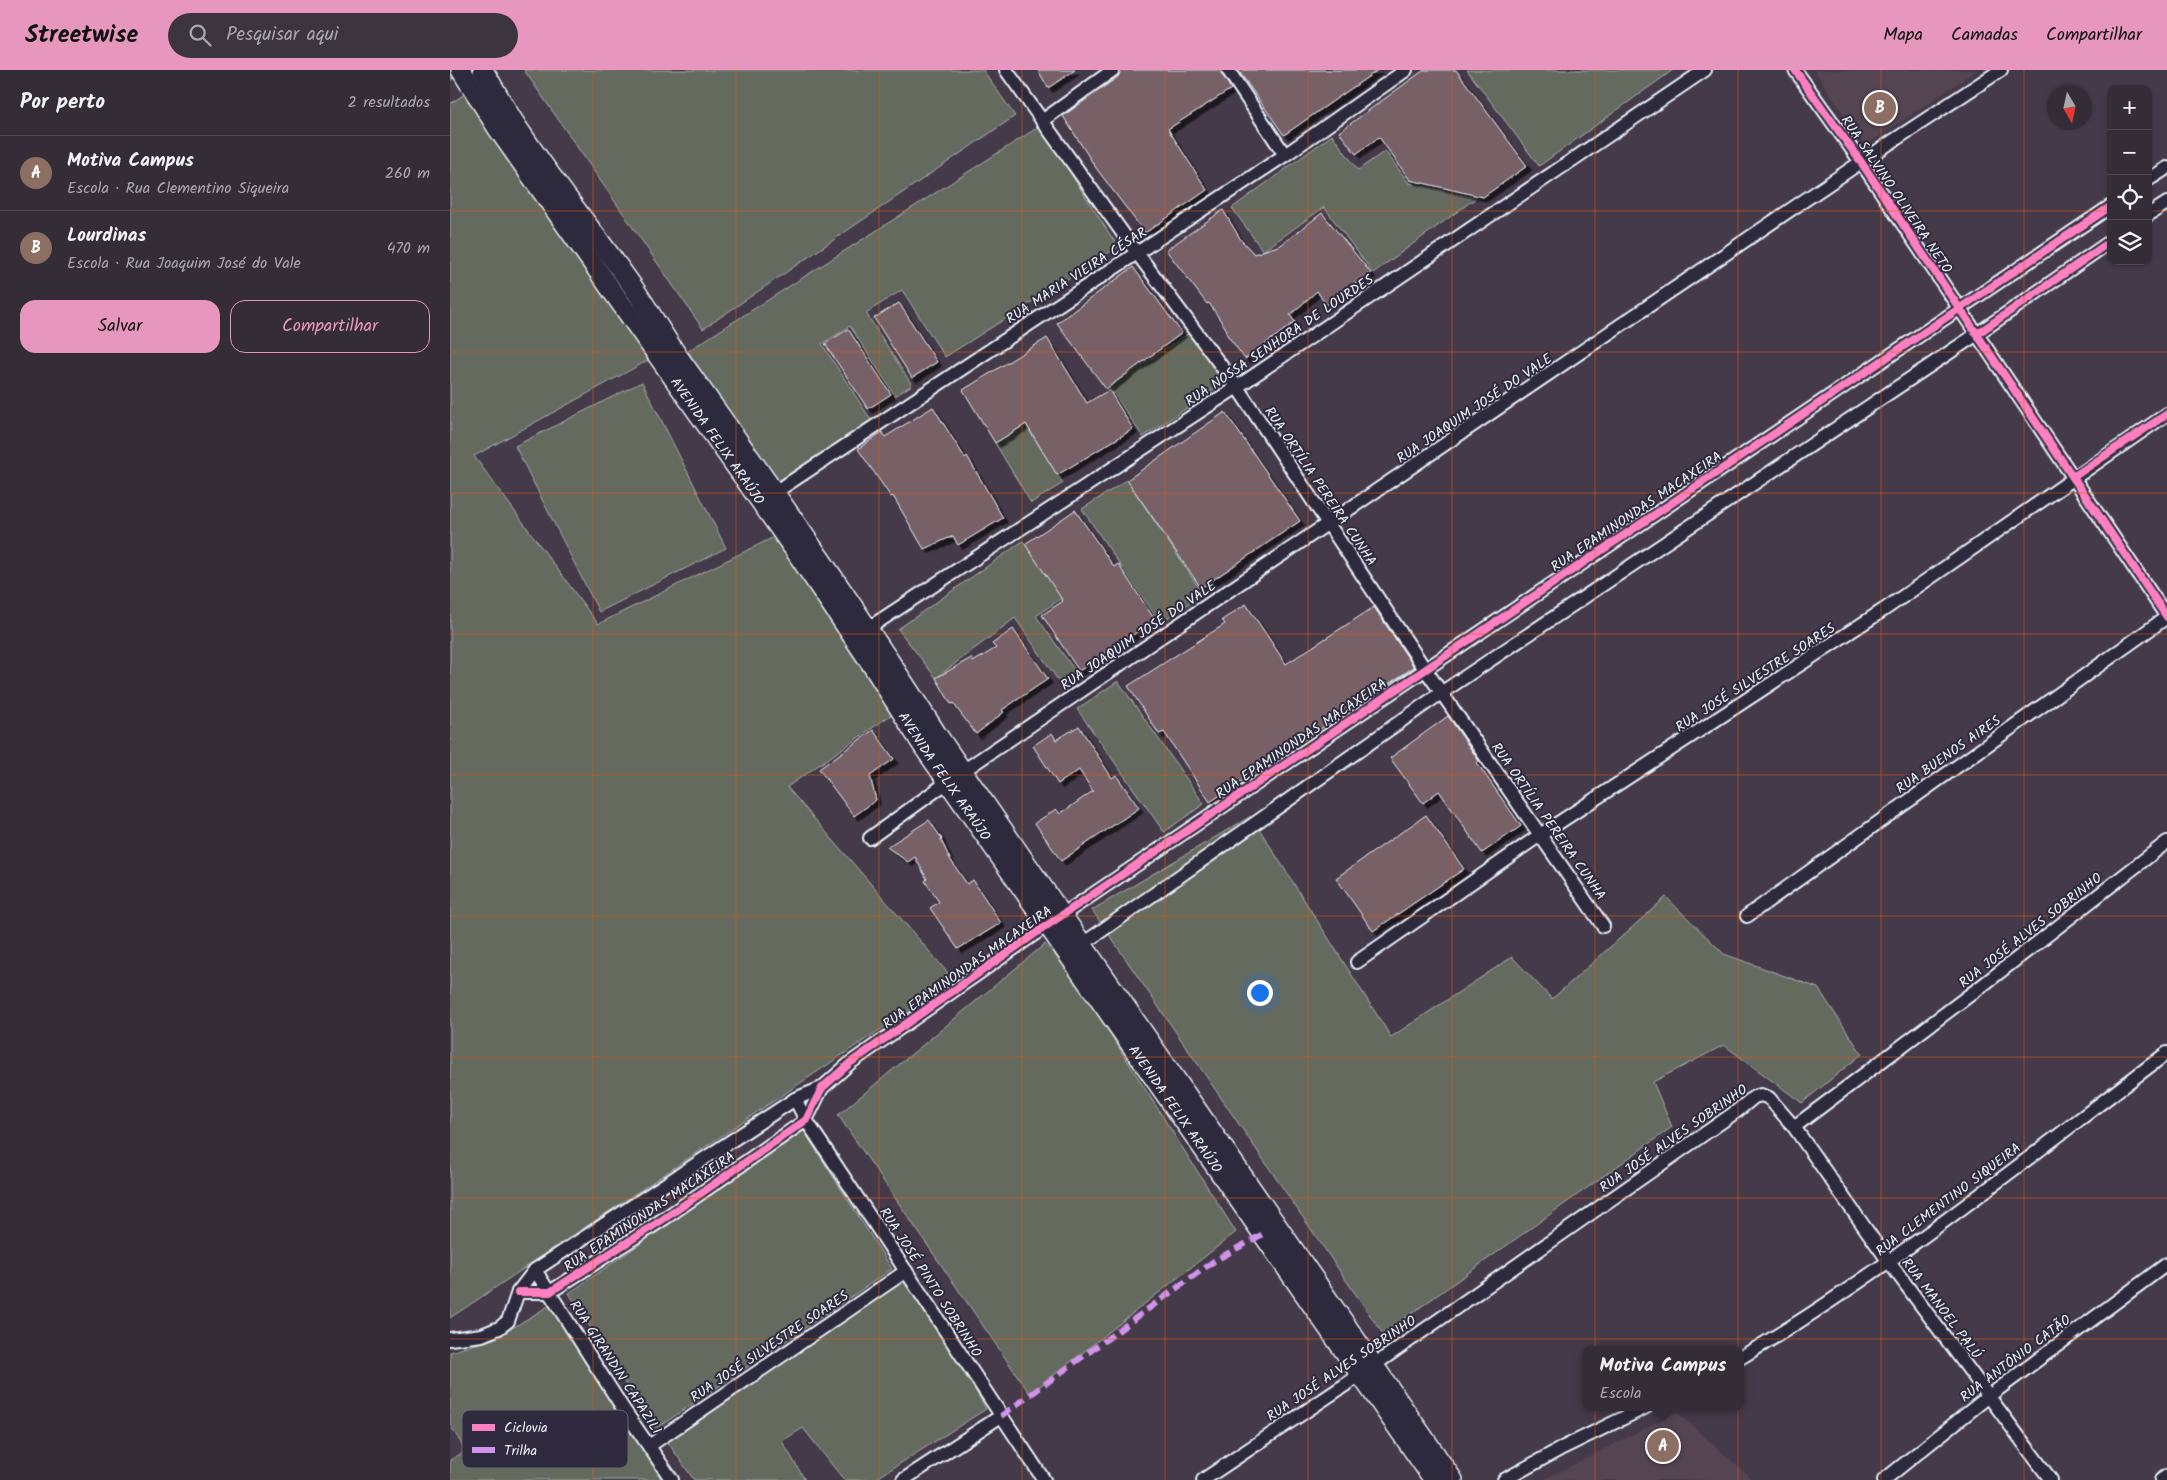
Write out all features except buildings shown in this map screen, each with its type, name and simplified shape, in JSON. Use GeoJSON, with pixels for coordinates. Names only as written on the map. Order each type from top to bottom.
{"type":"FeatureCollection","features":[{"type":"Feature","properties":{"kind":"main road"},"geometry":{"type":"LineString","coordinates":[[464,76],[483,70]]}},
{"type":"Feature","properties":{"kind":"main road","name":"AVENIDA FELIX ARAÚJO"},"geometry":{"type":"LineString","coordinates":[[483,70],[512,119],[634,288],[679,357],[923,746],[956,776]]}},
{"type":"Feature","properties":{"kind":"main road","name":"AVENIDA FELIX ARAÚJO"},"geometry":{"type":"LineString","coordinates":[[464,76],[498,129],[768,497],[854,605],[867,630],[886,655],[938,736],[956,776],[1367,1370],[1434,1480]]}},
{"type":"Feature","properties":{"kind":"main road","name":"AVENIDA FELIX ARAÚJO"},"geometry":{"type":"LineString","coordinates":[[1367,1370],[1454,1480]]}},
{"type":"Feature","properties":{"kind":"street","name":"RUA ORTÍLIA PEREIRA CUNHA"},"geometry":{"type":"LineString","coordinates":[[1006,70],[1137,253],[1237,387],[1425,669],[1603,926]]}},
{"type":"Feature","properties":{"kind":"street"},"geometry":{"type":"LineString","coordinates":[[1042,121],[1113,70]]}},
{"type":"Feature","properties":{"kind":"street"},"geometry":{"type":"LineString","coordinates":[[1228,70],[1285,155]]}},
{"type":"Feature","properties":{"kind":"street","name":"RUA MARIA VIEIRA CÉSAR"},"geometry":{"type":"LineString","coordinates":[[768,497],[1285,155],[1406,70]]}},
{"type":"Feature","properties":{"kind":"street","name":"RUA NOSSA SENHORA DE LOURDES"},"geometry":{"type":"LineString","coordinates":[[867,630],[1237,387],[1705,70]]}},
{"type":"Feature","properties":{"kind":"street","name":"RUA SALVINO OLIVEIRA NETO"},"geometry":{"type":"LineString","coordinates":[[1795,70],[1861,162],[2167,617]]}},
{"type":"Feature","properties":{"kind":"street","name":"RUA JOAQUIM JOSÉ DO VALE"},"geometry":{"type":"LineString","coordinates":[[870,838],[956,776],[1861,162],[2001,70]]}},
{"type":"Feature","properties":{"kind":"street"},"geometry":{"type":"LineString","coordinates":[[2152,177],[2167,168]]}},
{"type":"Feature","properties":{"kind":"street"},"geometry":{"type":"LineString","coordinates":[[2152,212],[2167,203]]}},
{"type":"Feature","properties":{"kind":"street","name":"RUA EPAMINONDAS MACAXEIRA"},"geometry":{"type":"LineString","coordinates":[[450,1340],[482,1335],[499,1328],[508,1321],[518,1292],[535,1270],[795,1099],[822,1088],[850,1063],[1056,919],[2107,209]]}},
{"type":"Feature","properties":{"kind":"street"},"geometry":{"type":"LineString","coordinates":[[1076,949],[1441,692],[1977,334],[2107,243]]}},
{"type":"Feature","properties":{"kind":"street","name":"RUA JOSÉ SILVESTRE SOARES"},"geometry":{"type":"LineString","coordinates":[[1357,962],[1540,835],[1886,609],[2073,477],[2167,414]]}},
{"type":"Feature","properties":{"kind":"street","name":"RUA BUENOS AIRES"},"geometry":{"type":"LineString","coordinates":[[1747,916],[2167,617]]}},
{"type":"Feature","properties":{"kind":"street","name":"RUA JOSÉ ALVES SOBRINHO"},"geometry":{"type":"LineString","coordinates":[[1203,1480],[1367,1370],[1754,1097],[1769,1098],[1794,1127],[1983,985],[2167,842]]}},
{"type":"Feature","properties":{"kind":"street","name":"RUA CLEMENTINO SIQUEIRA"},"geometry":{"type":"LineString","coordinates":[[1744,1356],[1831,1303],[1889,1262],[2167,1053]]}},
{"type":"Feature","properties":{"kind":"street","name":"RUA EPAMINONDAS MACAXEIRA"},"geometry":{"type":"LineString","coordinates":[[550,1292],[658,1223],[806,1120],[822,1088]]}},
{"type":"Feature","properties":{"kind":"street","name":"RUA JOSÉ PINTO SOBRINHO"},"geometry":{"type":"LineString","coordinates":[[795,1099],[806,1120],[1044,1480]]}},
{"type":"Feature","properties":{"kind":"street","name":"RUA MANOEL PALÚ"},"geometry":{"type":"LineString","coordinates":[[1794,1127],[1889,1262],[2051,1480]]}},
{"type":"Feature","properties":{"kind":"street","name":"RUA ANTÔNIO CATÃO"},"geometry":{"type":"LineString","coordinates":[[1884,1480],[1989,1396],[2167,1264]]}},
{"type":"Feature","properties":{"kind":"street","name":"RUA GIRANDIN CAPAZILI"},"geometry":{"type":"LineString","coordinates":[[535,1270],[626,1410]]}},
{"type":"Feature","properties":{"kind":"street","name":"RUA JOSÉ SILVESTRE SOARES"},"geometry":{"type":"LineString","coordinates":[[649,1446],[906,1271]]}},
{"type":"Feature","properties":{"kind":"street"},"geometry":{"type":"LineString","coordinates":[[518,1292],[550,1292]]}},
{"type":"Feature","properties":{"kind":"street"},"geometry":{"type":"LineString","coordinates":[[1504,1480],[1562,1448],[1638,1411]]}},
{"type":"Feature","properties":{"kind":"street","name":"RUA GIRANDIN CAPAZILI"},"geometry":{"type":"LineString","coordinates":[[628,1413],[672,1480]]}},
{"type":"Feature","properties":{"kind":"street"},"geometry":{"type":"LineString","coordinates":[[903,1480],[1001,1416]]}},
{"type":"Feature","properties":{"kind":"street"},"geometry":{"type":"LineString","coordinates":[[2161,1480],[2167,1476]]}},
{"type":"Feature","properties":{"kind":"shaded area"},"geometry":{"type":"Polygon","coordinates":[[[1814,70],[1977,70],[1865,146],[1814,70]]]}},
{"type":"Feature","properties":{"kind":"shaded area"},"geometry":{"type":"Polygon","coordinates":[[[1677,1412],[1753,1480],[1543,1480],[1677,1412]]]}},
{"type":"Feature","properties":{"kind":"green space"},"geometry":{"type":"Polygon","coordinates":[[[524,70],[983,70],[1015,116],[703,329],[524,70]]]}},
{"type":"Feature","properties":{"kind":"green space"},"geometry":{"type":"Polygon","coordinates":[[[1467,70],[1673,70],[1539,166],[1467,70]]]}},
{"type":"Feature","properties":{"kind":"green space"},"geometry":{"type":"Polygon","coordinates":[[[493,75],[674,346],[474,456],[598,624],[780,534],[891,715],[787,787],[954,980],[450,1318],[450,104],[493,75]]]}},
{"type":"Feature","properties":{"kind":"green space"},"geometry":{"type":"Polygon","coordinates":[[[1040,126],[1118,247],[945,357],[902,290],[866,313],[912,385],[895,396],[850,326],[822,344],[873,423],[775,485],[688,351],[1040,126]]]}},
{"type":"Feature","properties":{"kind":"green space"},"geometry":{"type":"Polygon","coordinates":[[[1332,135],[1358,170],[1385,151],[1409,183],[1476,198],[1373,273],[1324,207],[1263,251],[1232,208],[1332,135]]]}},
{"type":"Feature","properties":{"kind":"green space"},"geometry":{"type":"Polygon","coordinates":[[[1189,333],[1224,383],[1143,437],[1109,387],[1189,333]]]}},
{"type":"Feature","properties":{"kind":"green space"},"geometry":{"type":"Polygon","coordinates":[[[642,382],[726,548],[599,612],[515,446],[642,382]]]}},
{"type":"Feature","properties":{"kind":"green space"},"geometry":{"type":"Polygon","coordinates":[[[1026,425],[1063,483],[1031,503],[995,443],[1026,425]]]}},
{"type":"Feature","properties":{"kind":"green space"},"geometry":{"type":"Polygon","coordinates":[[[1127,480],[1203,594],[1160,623],[1082,509],[1127,480]]]}},
{"type":"Feature","properties":{"kind":"green space"},"geometry":{"type":"Polygon","coordinates":[[[1023,541],[1063,597],[1036,616],[1078,675],[1062,686],[1015,618],[936,678],[898,629],[1023,541]]]}},
{"type":"Feature","properties":{"kind":"green space"},"geometry":{"type":"Polygon","coordinates":[[[1118,681],[1204,804],[1164,832],[1077,709],[1118,681]]]}},
{"type":"Feature","properties":{"kind":"green space"},"geometry":{"type":"Polygon","coordinates":[[[1251,816],[1391,1037],[1512,957],[1552,999],[1666,897],[1724,954],[1818,988],[1862,1054],[1802,1103],[1724,1045],[1653,1082],[1672,1127],[1383,1334],[1092,910],[1251,816]]]}},
{"type":"Feature","properties":{"kind":"green space"},"geometry":{"type":"Polygon","coordinates":[[[1045,944],[1076,980],[1236,1232],[1030,1394],[838,1115],[1045,944]]]}},
{"type":"Feature","properties":{"kind":"green space"},"geometry":{"type":"Polygon","coordinates":[[[804,1131],[892,1269],[654,1430],[569,1293],[804,1131]]]}},
{"type":"Feature","properties":{"kind":"green space"},"geometry":{"type":"Polygon","coordinates":[[[899,1275],[916,1287],[986,1409],[874,1480],[844,1480],[803,1428],[782,1441],[805,1480],[694,1480],[667,1441],[899,1275]]]}},
{"type":"Feature","properties":{"kind":"green space"},"geometry":{"type":"Polygon","coordinates":[[[550,1305],[617,1410],[462,1410],[462,1444],[450,1425],[450,1352],[496,1338],[550,1305]]]}},
{"type":"Feature","properties":{"kind":"green space"},"geometry":{"type":"Polygon","coordinates":[[[628,1427],[662,1480],[450,1480],[450,1460],[462,1453],[462,1468],[628,1468],[628,1427]]]}},
{"type":"Feature","properties":{"kind":"waterway"},"geometry":{"type":"LineString","coordinates":[[450,79],[454,76]]}},
{"type":"Feature","properties":{"kind":"marked path"},"geometry":{"type":"LineString","coordinates":[[1001,1416],[1214,1261],[1263,1234]]}},
{"type":"Feature","properties":{"kind":"cycle path"},"geometry":{"type":"LineString","coordinates":[[1795,70],[1861,162],[2167,617]]}},
{"type":"Feature","properties":{"kind":"cycle path"},"geometry":{"type":"LineString","coordinates":[[518,1292],[550,1292],[665,1218],[806,1120],[822,1088],[850,1063],[1049,924],[2107,209]]}},
{"type":"Feature","properties":{"kind":"cycle path"},"geometry":{"type":"LineString","coordinates":[[1977,334],[2107,244]]}},
{"type":"Feature","properties":{"kind":"cycle path"},"geometry":{"type":"LineString","coordinates":[[2073,477],[2167,414]]}},
{"type":"Feature","properties":{"kind":"place","name":"Lourdinas"},"geometry":{"type":"Point","coordinates":[1880,108]}},
{"type":"Feature","properties":{"kind":"place","name":"Motiva Campus"},"geometry":{"type":"Point","coordinates":[1663,1446]}}]}
